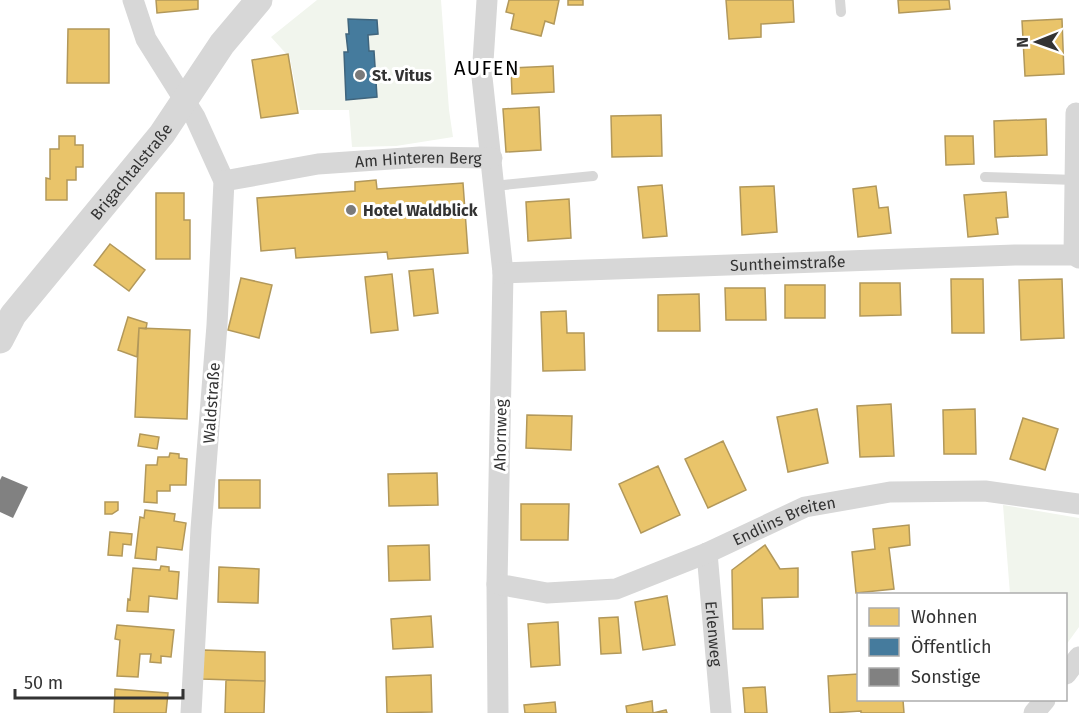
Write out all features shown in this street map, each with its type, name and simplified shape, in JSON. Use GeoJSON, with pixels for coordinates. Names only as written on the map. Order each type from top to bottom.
{"type":"FeatureCollection","features":[{"type":"Feature","properties":{"kind":"street","name":"Waldstraße"},"geometry":{"type":"LineString","coordinates":[[133,0],[146,39],[195,117],[224,181],[217,325],[201,529],[191,713]]}},
{"type":"Feature","properties":{"kind":"street","name":"Brigachtalstraße"},"geometry":{"type":"LineString","coordinates":[[0,340],[13,315],[162,134],[222,44],[259,0]]}},
{"type":"Feature","properties":{"kind":"street","name":"Am Hinteren Berg"},"geometry":{"type":"LineString","coordinates":[[224,181],[318,164],[420,157],[492,158],[482,77],[487,0]]}},
{"type":"Feature","properties":{"kind":"street","name":"Suntheimstraße"},"geometry":{"type":"LineString","coordinates":[[503,273],[1003,255],[1077,256],[1076,113]]}},
{"type":"Feature","properties":{"kind":"street","name":"Ahornweg"},"geometry":{"type":"LineString","coordinates":[[492,158],[503,273],[497,584],[498,713]]}},
{"type":"Feature","properties":{"kind":"street","name":"Endlins Breiten"},"geometry":{"type":"LineString","coordinates":[[497,584],[547,593],[616,589],[707,553],[805,507],[890,492],[985,491],[1079,504]]}},
{"type":"Feature","properties":{"kind":"street","name":"Erlenweg"},"geometry":{"type":"LineString","coordinates":[[707,553],[721,713]]}},
{"type":"Feature","properties":{"kind":"street"},"geometry":{"type":"LineString","coordinates":[[1067,672],[1079,657]]}},
{"type":"Feature","properties":{"kind":"street"},"geometry":{"type":"LineString","coordinates":[[1034,713],[1043,701]]}},
{"type":"Feature","properties":{"kind":"lane"},"geometry":{"type":"LineString","coordinates":[[494,186],[593,176]]}},
{"type":"Feature","properties":{"kind":"lane"},"geometry":{"type":"LineString","coordinates":[[986,177],[1075,180]]}},
{"type":"Feature","properties":{"kind":"shaded area"},"geometry":{"type":"Polygon","coordinates":[[[317,0],[441,0],[453,137],[396,146],[352,147],[349,110],[300,110],[290,58],[271,37],[317,0]],[[348,19],[349,34],[346,34],[348,52],[344,53],[346,100],[376,97],[374,51],[369,51],[364,19],[348,19]]]}},
{"type":"Feature","properties":{"kind":"shaded area"},"geometry":{"type":"Polygon","coordinates":[[[1003,505],[1079,518],[1079,627],[1067,644],[1067,593],[1010,593],[1003,505]]]}},
{"type":"Feature","properties":{"kind":"building: Wohnen"},"geometry":{"type":"Polygon","coordinates":[[[156,0],[198,0],[198,9],[157,13],[156,0]]]}},
{"type":"Feature","properties":{"kind":"building: Wohnen"},"geometry":{"type":"Polygon","coordinates":[[[509,0],[559,0],[554,24],[545,21],[541,36],[511,29],[514,14],[506,12],[509,0]]]}},
{"type":"Feature","properties":{"kind":"building: Wohnen"},"geometry":{"type":"Polygon","coordinates":[[[568,0],[583,0],[583,5],[568,5],[568,0]]]}},
{"type":"Feature","properties":{"kind":"building: Wohnen"},"geometry":{"type":"Polygon","coordinates":[[[726,0],[793,0],[794,22],[761,24],[761,37],[729,39],[726,0]]]}},
{"type":"Feature","properties":{"kind":"building: Wohnen"},"geometry":{"type":"Polygon","coordinates":[[[898,0],[949,0],[950,9],[899,13],[898,0]]]}},
{"type":"Feature","properties":{"kind":"building: Wohnen"},"geometry":{"type":"Polygon","coordinates":[[[1062,19],[1064,74],[1025,76],[1022,21],[1062,19]]]}},
{"type":"Feature","properties":{"kind":"building: Wohnen"},"geometry":{"type":"Polygon","coordinates":[[[68,29],[109,29],[109,83],[67,83],[68,29]]]}},
{"type":"Feature","properties":{"kind":"building: Wohnen"},"geometry":{"type":"Polygon","coordinates":[[[288,54],[298,113],[261,118],[252,60],[288,54]]]}},
{"type":"Feature","properties":{"kind":"building: Wohnen"},"geometry":{"type":"Polygon","coordinates":[[[553,66],[554,92],[512,94],[511,68],[553,66]]]}},
{"type":"Feature","properties":{"kind":"building: Wohnen"},"geometry":{"type":"Polygon","coordinates":[[[539,107],[541,150],[506,152],[503,109],[539,107]]]}},
{"type":"Feature","properties":{"kind":"building: Wohnen"},"geometry":{"type":"Polygon","coordinates":[[[661,115],[662,156],[612,157],[611,116],[661,115]]]}},
{"type":"Feature","properties":{"kind":"building: Wohnen"},"geometry":{"type":"Polygon","coordinates":[[[1046,119],[1047,155],[995,157],[994,121],[1046,119]]]}},
{"type":"Feature","properties":{"kind":"building: Wohnen"},"geometry":{"type":"Polygon","coordinates":[[[59,136],[75,136],[75,145],[83,145],[83,167],[76,167],[76,180],[67,180],[67,200],[46,200],[46,178],[50,179],[50,149],[59,149],[59,136]]]}},
{"type":"Feature","properties":{"kind":"building: Wohnen"},"geometry":{"type":"Polygon","coordinates":[[[945,136],[973,136],[974,164],[946,165],[945,136]]]}},
{"type":"Feature","properties":{"kind":"building: Wohnen"},"geometry":{"type":"Polygon","coordinates":[[[376,180],[377,189],[463,183],[468,253],[388,259],[387,252],[296,258],[295,248],[261,251],[257,198],[355,191],[355,182],[376,180]]]}},
{"type":"Feature","properties":{"kind":"building: Wohnen"},"geometry":{"type":"Polygon","coordinates":[[[662,185],[667,236],[643,238],[638,187],[662,185]]]}},
{"type":"Feature","properties":{"kind":"building: Wohnen"},"geometry":{"type":"Polygon","coordinates":[[[774,186],[777,232],[742,235],[740,187],[774,186]]]}},
{"type":"Feature","properties":{"kind":"building: Wohnen"},"geometry":{"type":"Polygon","coordinates":[[[876,186],[879,208],[888,207],[891,233],[858,237],[853,189],[876,186]]]}},
{"type":"Feature","properties":{"kind":"building: Wohnen"},"geometry":{"type":"Polygon","coordinates":[[[1006,192],[1008,217],[996,218],[998,234],[968,237],[964,195],[1006,192]]]}},
{"type":"Feature","properties":{"kind":"building: Wohnen"},"geometry":{"type":"Polygon","coordinates":[[[156,193],[184,193],[184,220],[190,220],[190,259],[156,259],[156,193]]]}},
{"type":"Feature","properties":{"kind":"building: Wohnen"},"geometry":{"type":"Polygon","coordinates":[[[569,199],[571,238],[528,241],[526,202],[569,199]]]}},
{"type":"Feature","properties":{"kind":"building: Wohnen"},"geometry":{"type":"Polygon","coordinates":[[[110,244],[145,270],[129,291],[94,265],[110,244]]]}},
{"type":"Feature","properties":{"kind":"building: Wohnen"},"geometry":{"type":"Polygon","coordinates":[[[433,269],[438,313],[414,316],[409,271],[433,269]]]}},
{"type":"Feature","properties":{"kind":"building: Wohnen"},"geometry":{"type":"Polygon","coordinates":[[[392,274],[398,330],[371,333],[365,277],[392,274]]]}},
{"type":"Feature","properties":{"kind":"building: Wohnen"},"geometry":{"type":"Polygon","coordinates":[[[241,278],[272,285],[259,338],[228,330],[241,278]]]}},
{"type":"Feature","properties":{"kind":"building: Wohnen"},"geometry":{"type":"Polygon","coordinates":[[[951,279],[983,279],[984,333],[952,333],[951,279]]]}},
{"type":"Feature","properties":{"kind":"building: Wohnen"},"geometry":{"type":"Polygon","coordinates":[[[1062,279],[1064,338],[1021,340],[1019,280],[1062,279]]]}},
{"type":"Feature","properties":{"kind":"building: Wohnen"},"geometry":{"type":"Polygon","coordinates":[[[860,283],[900,283],[901,315],[860,316],[860,283]]]}},
{"type":"Feature","properties":{"kind":"building: Wohnen"},"geometry":{"type":"Polygon","coordinates":[[[785,285],[825,285],[825,318],[785,318],[785,285]]]}},
{"type":"Feature","properties":{"kind":"building: Wohnen"},"geometry":{"type":"Polygon","coordinates":[[[725,288],[765,288],[766,320],[726,320],[725,288]]]}},
{"type":"Feature","properties":{"kind":"building: Wohnen"},"geometry":{"type":"Polygon","coordinates":[[[699,294],[700,331],[658,331],[658,295],[699,294]]]}},
{"type":"Feature","properties":{"kind":"building: Wohnen"},"geometry":{"type":"Polygon","coordinates":[[[566,311],[567,333],[584,333],[585,370],[543,371],[541,312],[566,311]]]}},
{"type":"Feature","properties":{"kind":"building: Wohnen"},"geometry":{"type":"Polygon","coordinates":[[[128,317],[147,323],[146,329],[139,328],[137,357],[118,350],[128,317]]]}},
{"type":"Feature","properties":{"kind":"building: Wohnen"},"geometry":{"type":"Polygon","coordinates":[[[139,328],[190,330],[187,419],[135,417],[139,328]]]}},
{"type":"Feature","properties":{"kind":"building: Wohnen"},"geometry":{"type":"Polygon","coordinates":[[[891,404],[894,456],[860,457],[857,406],[891,404]]]}},
{"type":"Feature","properties":{"kind":"building: Wohnen"},"geometry":{"type":"Polygon","coordinates":[[[817,409],[828,463],[788,472],[777,417],[817,409]]]}},
{"type":"Feature","properties":{"kind":"building: Wohnen"},"geometry":{"type":"Polygon","coordinates":[[[975,409],[976,454],[944,454],[943,410],[975,409]]]}},
{"type":"Feature","properties":{"kind":"building: Wohnen"},"geometry":{"type":"Polygon","coordinates":[[[527,415],[572,416],[571,450],[526,448],[527,415]]]}},
{"type":"Feature","properties":{"kind":"building: Wohnen"},"geometry":{"type":"Polygon","coordinates":[[[1023,418],[1058,429],[1045,470],[1010,459],[1023,418]]]}},
{"type":"Feature","properties":{"kind":"building: Wohnen"},"geometry":{"type":"Polygon","coordinates":[[[140,434],[159,437],[157,449],[138,446],[140,434]]]}},
{"type":"Feature","properties":{"kind":"building: Wohnen"},"geometry":{"type":"Polygon","coordinates":[[[723,441],[746,490],[708,508],[685,459],[723,441]]]}},
{"type":"Feature","properties":{"kind":"building: Wohnen"},"geometry":{"type":"Polygon","coordinates":[[[170,453],[179,454],[179,458],[187,459],[186,485],[170,485],[170,491],[157,491],[157,503],[144,502],[146,465],[157,465],[158,457],[169,457],[170,453]]]}},
{"type":"Feature","properties":{"kind":"building: Wohnen"},"geometry":{"type":"Polygon","coordinates":[[[658,466],[680,515],[641,533],[619,484],[658,466]]]}},
{"type":"Feature","properties":{"kind":"building: Wohnen"},"geometry":{"type":"Polygon","coordinates":[[[437,473],[438,505],[389,506],[388,474],[437,473]]]}},
{"type":"Feature","properties":{"kind":"building: Wohnen"},"geometry":{"type":"Polygon","coordinates":[[[219,480],[260,480],[260,508],[219,508],[219,480]]]}},
{"type":"Feature","properties":{"kind":"building: Wohnen"},"geometry":{"type":"Polygon","coordinates":[[[105,502],[118,502],[118,510],[112,514],[105,514],[105,502]]]}},
{"type":"Feature","properties":{"kind":"building: Wohnen"},"geometry":{"type":"Polygon","coordinates":[[[521,504],[569,504],[568,540],[521,540],[521,504]]]}},
{"type":"Feature","properties":{"kind":"building: Wohnen"},"geometry":{"type":"Polygon","coordinates":[[[145,510],[175,514],[174,521],[186,523],[182,550],[157,547],[156,560],[135,558],[140,517],[144,518],[145,510]]]}},
{"type":"Feature","properties":{"kind":"building: Wohnen"},"geometry":{"type":"Polygon","coordinates":[[[909,525],[910,545],[889,548],[894,589],[856,593],[852,552],[875,549],[873,529],[909,525]]]}},
{"type":"Feature","properties":{"kind":"building: Wohnen"},"geometry":{"type":"Polygon","coordinates":[[[110,532],[132,534],[131,545],[123,544],[122,556],[108,555],[110,532]]]}},
{"type":"Feature","properties":{"kind":"building: Wohnen"},"geometry":{"type":"Polygon","coordinates":[[[429,545],[430,580],[389,581],[388,546],[429,545]]]}},
{"type":"Feature","properties":{"kind":"building: Wohnen"},"geometry":{"type":"Polygon","coordinates":[[[765,545],[780,569],[798,568],[798,597],[762,598],[763,629],[733,629],[732,570],[765,545]]]}},
{"type":"Feature","properties":{"kind":"building: Wohnen"},"geometry":{"type":"Polygon","coordinates":[[[161,566],[169,567],[169,571],[179,572],[177,599],[149,596],[148,612],[127,611],[133,568],[160,570],[161,566]]]}},
{"type":"Feature","properties":{"kind":"building: Wohnen"},"geometry":{"type":"Polygon","coordinates":[[[219,567],[259,569],[258,603],[218,602],[219,567]]]}},
{"type":"Feature","properties":{"kind":"building: Wohnen"},"geometry":{"type":"Polygon","coordinates":[[[667,596],[675,645],[643,650],[635,602],[667,596]]]}},
{"type":"Feature","properties":{"kind":"building: Wohnen"},"geometry":{"type":"Polygon","coordinates":[[[431,616],[433,647],[393,649],[391,619],[431,616]]]}},
{"type":"Feature","properties":{"kind":"building: Wohnen"},"geometry":{"type":"Polygon","coordinates":[[[618,617],[621,653],[601,654],[599,618],[618,617]]]}},
{"type":"Feature","properties":{"kind":"building: Wohnen"},"geometry":{"type":"Polygon","coordinates":[[[558,622],[560,665],[531,667],[528,624],[558,622]]]}},
{"type":"Feature","properties":{"kind":"building: Wohnen"},"geometry":{"type":"Polygon","coordinates":[[[117,625],[174,630],[171,657],[161,656],[161,663],[150,662],[151,654],[140,654],[138,677],[117,676],[120,640],[115,639],[117,625]]]}},
{"type":"Feature","properties":{"kind":"building: Wohnen"},"geometry":{"type":"Polygon","coordinates":[[[203,650],[265,652],[265,681],[202,679],[203,650]]]}},
{"type":"Feature","properties":{"kind":"building: Wohnen"},"geometry":{"type":"Polygon","coordinates":[[[857,674],[857,701],[903,701],[904,713],[861,713],[861,711],[830,713],[828,676],[857,674]]]}},
{"type":"Feature","properties":{"kind":"building: Wohnen"},"geometry":{"type":"Polygon","coordinates":[[[431,675],[432,712],[387,713],[386,677],[431,675]]]}},
{"type":"Feature","properties":{"kind":"building: Wohnen"},"geometry":{"type":"Polygon","coordinates":[[[226,680],[265,681],[264,713],[225,713],[226,680]]]}},
{"type":"Feature","properties":{"kind":"building: Wohnen"},"geometry":{"type":"Polygon","coordinates":[[[765,687],[767,713],[745,713],[743,688],[765,687]]]}},
{"type":"Feature","properties":{"kind":"building: Wohnen"},"geometry":{"type":"Polygon","coordinates":[[[115,689],[168,693],[166,713],[114,713],[115,689]]]}},
{"type":"Feature","properties":{"kind":"building: Wohnen"},"geometry":{"type":"Polygon","coordinates":[[[652,701],[653,713],[627,713],[626,706],[652,701]]]}},
{"type":"Feature","properties":{"kind":"building: Wohnen"},"geometry":{"type":"Polygon","coordinates":[[[555,702],[556,713],[525,713],[524,705],[555,702]]]}},
{"type":"Feature","properties":{"kind":"building: Öffentlich","name":"St. Vitus"},"geometry":{"type":"Polygon","coordinates":[[[348,19],[377,20],[378,34],[368,35],[369,51],[374,51],[377,97],[346,100],[344,52],[348,52],[346,34],[349,34],[348,19]]]}},
{"type":"Feature","properties":{"kind":"building: Sonstige"},"geometry":{"type":"Polygon","coordinates":[[[2,476],[28,487],[13,518],[0,512],[2,476]]]}},
{"type":"Feature","properties":{"kind":"place","name":"St. Vitus"},"geometry":{"type":"Point","coordinates":[360,75]}},
{"type":"Feature","properties":{"kind":"place","name":"Hotel Waldblick"},"geometry":{"type":"Point","coordinates":[351,210]}},
{"type":"Feature","properties":{"kind":"district","name":"AUFEN"},"geometry":{"type":"Point","coordinates":[487,68]}}]}
